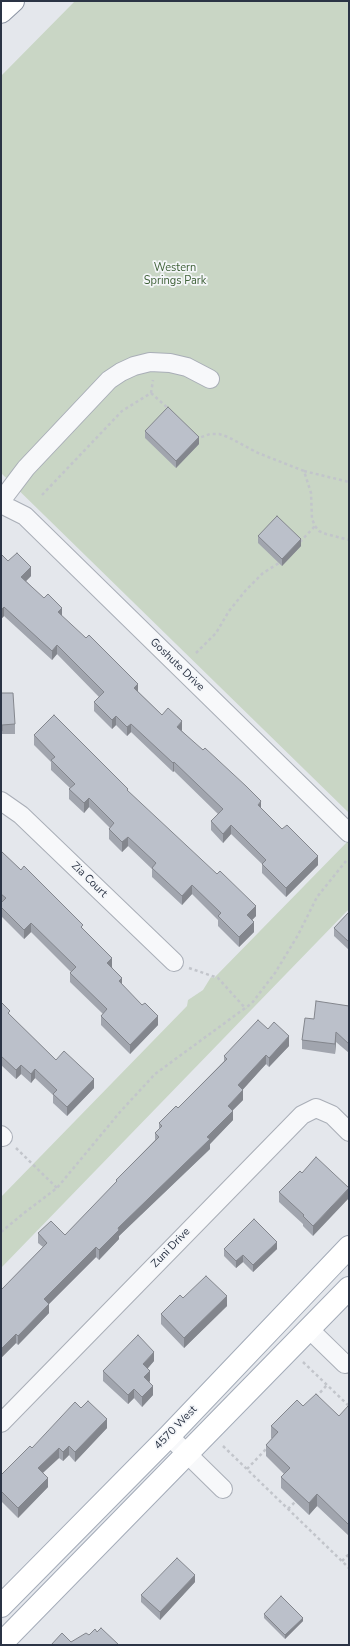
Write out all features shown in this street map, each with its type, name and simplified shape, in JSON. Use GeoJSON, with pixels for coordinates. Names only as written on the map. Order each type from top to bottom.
{"type":"FeatureCollection","features":[{"type":"Feature","properties":{"kind":"main road"},"geometry":{"type":"LineString","coordinates":[[1,12],[13,1]]}},
{"type":"Feature","properties":{"kind":"main road","name":"4570 West"},"geometry":{"type":"LineString","coordinates":[[1,1606],[169,1436],[349,1247]]}},
{"type":"Feature","properties":{"kind":"main road"},"geometry":{"type":"LineString","coordinates":[[1,1644],[349,1288]]}},
{"type":"Feature","properties":{"kind":"street"},"geometry":{"type":"LineString","coordinates":[[1,502],[26,468],[109,380],[134,366],[150,362],[187,366],[210,379]]}},
{"type":"Feature","properties":{"kind":"street","name":"Goshute Drive"},"geometry":{"type":"LineString","coordinates":[[1,502],[25,516],[349,833]]}},
{"type":"Feature","properties":{"kind":"street","name":"Zia Court"},"geometry":{"type":"LineString","coordinates":[[1,801],[22,815],[174,962]]}},
{"type":"Feature","properties":{"kind":"street","name":"Zuni Drive"},"geometry":{"type":"LineString","coordinates":[[1,1423],[302,1115],[316,1108],[332,1114],[349,1132]]}},
{"type":"Feature","properties":{"kind":"street"},"geometry":{"type":"LineString","coordinates":[[309,1329],[345,1364]]}},
{"type":"Feature","properties":{"kind":"street"},"geometry":{"type":"LineString","coordinates":[[169,1436],[223,1489]]}},
{"type":"Feature","properties":{"kind":"path"},"geometry":{"type":"LineString","coordinates":[[42,495],[122,411],[151,393],[153,382],[150,362]]}},
{"type":"Feature","properties":{"kind":"path"},"geometry":{"type":"LineString","coordinates":[[151,393],[172,413]]}},
{"type":"Feature","properties":{"kind":"path"},"geometry":{"type":"LineString","coordinates":[[194,433],[199,438],[210,434],[219,434],[228,437],[258,453],[304,471],[349,482]]}},
{"type":"Feature","properties":{"kind":"path"},"geometry":{"type":"LineString","coordinates":[[304,471],[312,492],[312,519],[315,526],[319,531],[326,534],[349,540]]}},
{"type":"Feature","properties":{"kind":"path"},"geometry":{"type":"LineString","coordinates":[[298,543],[315,526]]}},
{"type":"Feature","properties":{"kind":"path"},"geometry":{"type":"LineString","coordinates":[[196,653],[216,633],[229,611],[250,585],[279,563]]}},
{"type":"Feature","properties":{"kind":"path"},"geometry":{"type":"LineString","coordinates":[[1,1232],[57,1188],[120,1112],[156,1074],[246,1009],[275,973],[298,935],[317,897],[346,861]]}},
{"type":"Feature","properties":{"kind":"path"},"geometry":{"type":"LineString","coordinates":[[174,962],[218,978],[246,1009]]}},
{"type":"Feature","properties":{"kind":"path"},"geometry":{"type":"LineString","coordinates":[[2,1136],[57,1188]]}},
{"type":"Feature","properties":{"kind":"path"},"geometry":{"type":"LineString","coordinates":[[302,1360],[349,1406]]}},
{"type":"Feature","properties":{"kind":"path"},"geometry":{"type":"LineString","coordinates":[[312,1402],[328,1385]]}},
{"type":"Feature","properties":{"kind":"path"},"geometry":{"type":"LineString","coordinates":[[247,1469],[273,1442]]}},
{"type":"Feature","properties":{"kind":"path"},"geometry":{"type":"LineString","coordinates":[[220,1443],[349,1568]]}},
{"type":"Feature","properties":{"kind":"path"},"geometry":{"type":"LineString","coordinates":[[288,1508],[295,1502]]}},
{"type":"Feature","properties":{"kind":"path"},"geometry":{"type":"LineString","coordinates":[[342,1561],[349,1554]]}},
{"type":"Feature","properties":{"kind":"green space","name":"Western Springs Park"},"geometry":{"type":"Polygon","coordinates":[[[75,1],[349,1],[349,813],[1,473],[1,76],[75,1]]]}},
{"type":"Feature","properties":{"kind":"green space"},"geometry":{"type":"Polygon","coordinates":[[[349,840],[349,909],[1,1268],[1,1197],[187,1006],[188,1000],[203,990],[211,977],[214,978],[349,840]]]}},
{"type":"Feature","properties":{"kind":"building"},"geometry":{"type":"Polygon","coordinates":[[[168,407],[199,437],[176,461],[145,431],[168,407]]]}},
{"type":"Feature","properties":{"kind":"building"},"geometry":{"type":"Polygon","coordinates":[[[277,516],[301,539],[282,559],[258,536],[277,516]]]}},
{"type":"Feature","properties":{"kind":"building"},"geometry":{"type":"Polygon","coordinates":[[[17,553],[31,567],[21,577],[44,598],[48,594],[62,608],[58,612],[86,638],[89,635],[138,684],[134,688],[162,715],[168,708],[182,721],[177,727],[203,750],[205,748],[246,786],[261,801],[258,805],[282,829],[287,825],[318,856],[286,888],[262,864],[266,860],[231,825],[223,834],[211,821],[223,809],[174,762],[173,763],[131,724],[127,727],[116,716],[112,720],[94,702],[104,692],[57,645],[52,651],[4,607],[1,610],[1,554],[8,561],[17,553]]]}},
{"type":"Feature","properties":{"kind":"building"},"geometry":{"type":"Polygon","coordinates":[[[1,693],[13,693],[15,724],[2,725],[2,731],[1,731],[1,693]]]}},
{"type":"Feature","properties":{"kind":"building"},"geometry":{"type":"Polygon","coordinates":[[[54,715],[128,789],[127,790],[217,874],[220,871],[256,906],[247,915],[254,922],[239,937],[218,916],[221,913],[192,885],[182,896],[152,868],[156,863],[128,837],[122,842],[109,829],[114,823],[89,798],[84,803],[69,789],[75,784],[51,760],[55,757],[34,735],[54,715]]]}},
{"type":"Feature","properties":{"kind":"building"},"geometry":{"type":"Polygon","coordinates":[[[1,851],[21,870],[24,866],[83,925],[81,927],[112,958],[107,963],[122,978],[119,981],[142,1005],[145,1003],[158,1016],[130,1045],[101,1016],[107,1009],[70,973],[76,967],[31,923],[24,930],[1,907],[1,903],[6,898],[1,894],[1,851]]]}},
{"type":"Feature","properties":{"kind":"building"},"geometry":{"type":"Polygon","coordinates":[[[349,912],[349,942],[334,928],[349,912]]]}},
{"type":"Feature","properties":{"kind":"building"},"geometry":{"type":"Polygon","coordinates":[[[316,1001],[349,1006],[349,1044],[336,1032],[335,1044],[302,1040],[305,1018],[314,1019],[316,1001]]]}},
{"type":"Feature","properties":{"kind":"building"},"geometry":{"type":"Polygon","coordinates":[[[1,1002],[10,1011],[8,1013],[56,1060],[64,1051],[94,1079],[67,1107],[53,1094],[57,1090],[35,1069],[31,1074],[21,1065],[16,1070],[1,1056],[1,1002]]]}},
{"type":"Feature","properties":{"kind":"building"},"geometry":{"type":"Polygon","coordinates":[[[258,1020],[268,1029],[274,1022],[289,1036],[269,1058],[266,1055],[238,1085],[243,1090],[228,1106],[233,1111],[207,1137],[210,1139],[118,1228],[119,1230],[99,1250],[96,1247],[44,1299],[49,1304],[18,1336],[16,1334],[1,1349],[1,1290],[47,1243],[38,1233],[51,1221],[65,1235],[117,1181],[116,1180],[159,1137],[155,1133],[162,1126],[159,1123],[176,1106],[178,1108],[227,1059],[224,1056],[258,1020]]]}},
{"type":"Feature","properties":{"kind":"building"},"geometry":{"type":"Polygon","coordinates":[[[316,1157],[349,1188],[313,1226],[303,1216],[304,1215],[279,1192],[300,1171],[302,1173],[316,1157]]]}},
{"type":"Feature","properties":{"kind":"building"},"geometry":{"type":"Polygon","coordinates":[[[254,1219],[277,1242],[253,1265],[243,1255],[236,1261],[224,1249],[254,1219]]]}},
{"type":"Feature","properties":{"kind":"building"},"geometry":{"type":"Polygon","coordinates":[[[206,1276],[227,1296],[184,1338],[161,1314],[180,1295],[183,1298],[206,1276]]]}},
{"type":"Feature","properties":{"kind":"building"},"geometry":{"type":"Polygon","coordinates":[[[138,1335],[154,1352],[143,1364],[150,1371],[144,1377],[153,1386],[142,1397],[134,1389],[128,1395],[103,1371],[138,1335]]]}},
{"type":"Feature","properties":{"kind":"building"},"geometry":{"type":"Polygon","coordinates":[[[316,1394],[339,1416],[348,1406],[349,1407],[349,1525],[317,1494],[309,1503],[281,1477],[290,1468],[266,1445],[278,1432],[271,1426],[297,1400],[303,1406],[316,1394]]]}},
{"type":"Feature","properties":{"kind":"building"},"geometry":{"type":"Polygon","coordinates":[[[88,1401],[107,1419],[75,1452],[69,1446],[63,1452],[59,1448],[38,1468],[48,1478],[18,1508],[1,1491],[1,1475],[30,1446],[32,1448],[75,1402],[81,1408],[88,1401]]]}},
{"type":"Feature","properties":{"kind":"building"},"geometry":{"type":"Polygon","coordinates":[[[177,1558],[195,1575],[160,1612],[141,1595],[177,1558]]]}},
{"type":"Feature","properties":{"kind":"building"},"geometry":{"type":"Polygon","coordinates":[[[281,1596],[303,1618],[285,1635],[264,1614],[281,1596]]]}},
{"type":"Feature","properties":{"kind":"building"},"geometry":{"type":"Polygon","coordinates":[[[101,1628],[119,1645],[51,1645],[62,1633],[71,1642],[86,1633],[89,1635],[95,1629],[97,1632],[101,1628]]]}}]}
